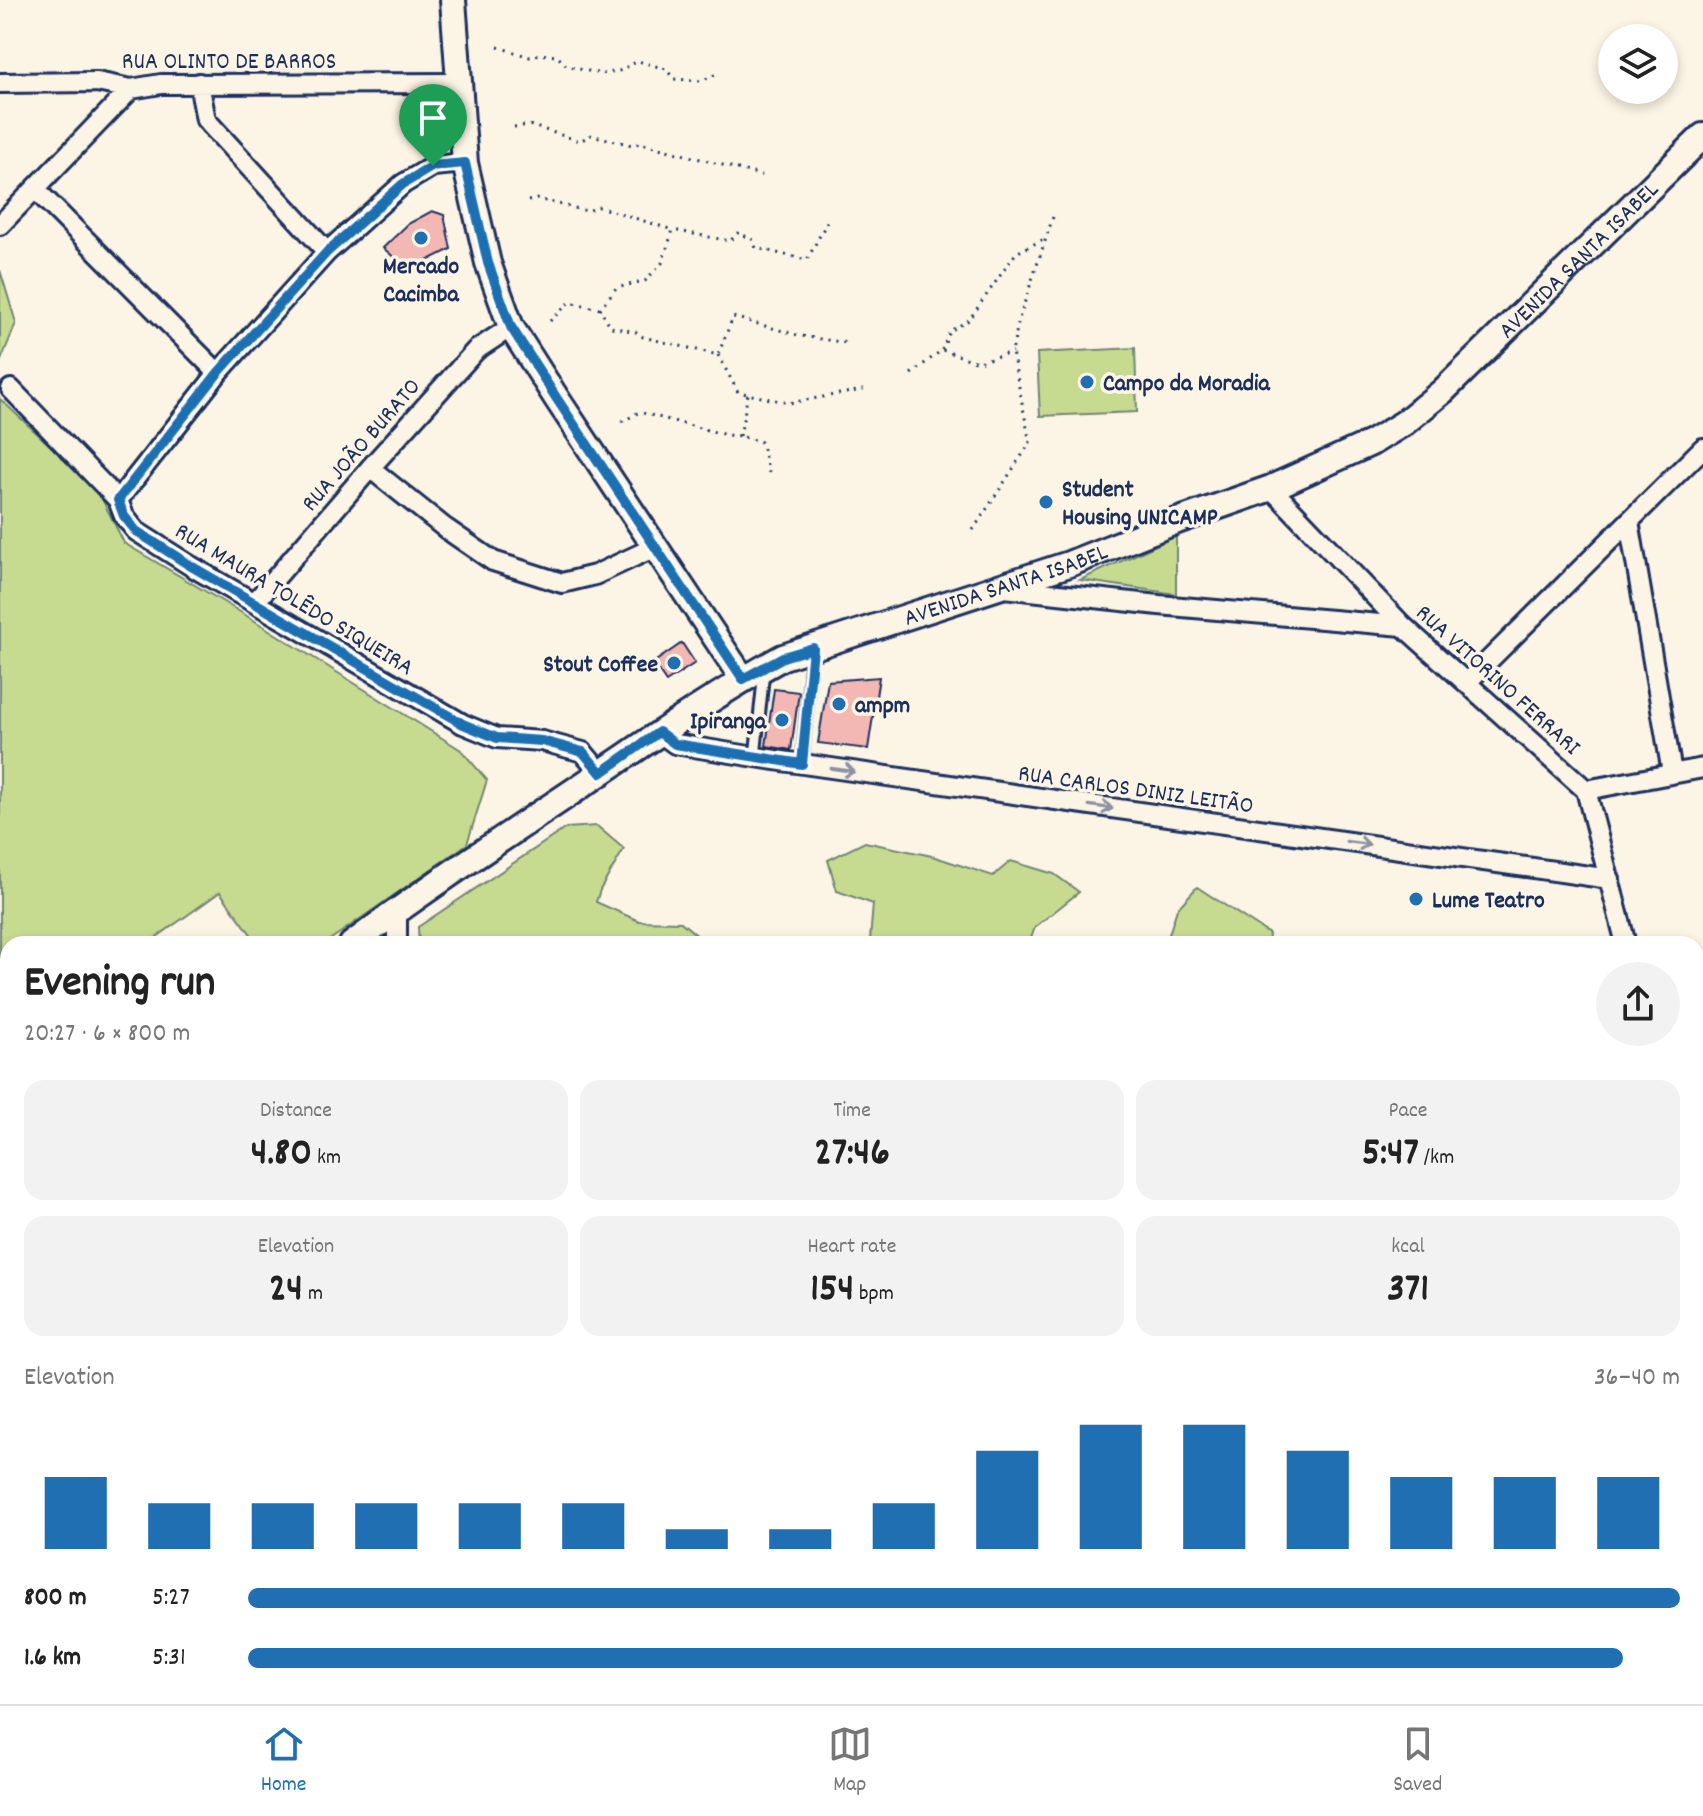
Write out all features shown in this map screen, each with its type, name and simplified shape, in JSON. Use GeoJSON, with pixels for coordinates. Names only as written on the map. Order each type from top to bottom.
{"type":"FeatureCollection","features":[{"type":"Feature","properties":{"kind":"main road"},"geometry":{"type":"LineString","coordinates":[[453,0],[465,163],[488,263],[511,327],[655,547],[754,674]]}},
{"type":"Feature","properties":{"kind":"main road","name":"AVENIDA SANTA ISABEL"},"geometry":{"type":"LineString","coordinates":[[363,936],[659,732],[783,657],[1069,564],[1271,488],[1371,443],[1424,407],[1483,353],[1703,136]]}},
{"type":"Feature","properties":{"kind":"street","name":"RUA OLINTO DE BARROS"},"geometry":{"type":"LineString","coordinates":[[0,83],[97,82],[131,89],[199,83],[459,83]]}},
{"type":"Feature","properties":{"kind":"street"},"geometry":{"type":"LineString","coordinates":[[199,83],[206,120],[327,252]]}},
{"type":"Feature","properties":{"kind":"street"},"geometry":{"type":"LineString","coordinates":[[0,225],[131,89]]}},
{"type":"Feature","properties":{"kind":"street"},"geometry":{"type":"LineString","coordinates":[[118,500],[218,373],[327,252],[403,184],[433,166],[465,163]]}},
{"type":"Feature","properties":{"kind":"street"},"geometry":{"type":"LineString","coordinates":[[35,189],[218,373]]}},
{"type":"Feature","properties":{"kind":"street","name":"RUA JOÃO BURATO"},"geometry":{"type":"LineString","coordinates":[[255,602],[476,350],[511,327]]}},
{"type":"Feature","properties":{"kind":"street","name":"RUA MAURA TOLÊDO SIQUEIRA"},"geometry":{"type":"LineString","coordinates":[[11,389],[118,500],[124,516],[136,531],[463,724],[497,738],[542,741],[583,752],[601,773]]}},
{"type":"Feature","properties":{"kind":"street"},"geometry":{"type":"LineString","coordinates":[[1467,682],[1703,448]]}},
{"type":"Feature","properties":{"kind":"street"},"geometry":{"type":"LineString","coordinates":[[370,468],[445,528],[493,561],[562,583],[595,575],[655,547]]}},
{"type":"Feature","properties":{"kind":"street","name":"RUA VITORINO FERRARI"},"geometry":{"type":"LineString","coordinates":[[1271,488],[1403,626],[1586,790],[1624,936]]}},
{"type":"Feature","properties":{"kind":"street"},"geometry":{"type":"LineString","coordinates":[[1629,521],[1672,773]]}},
{"type":"Feature","properties":{"kind":"street"},"geometry":{"type":"LineString","coordinates":[[997,588],[1403,626]]}},
{"type":"Feature","properties":{"kind":"street","name":"RUA CARLOS DINIZ LEITÃO"},"geometry":{"type":"LineString","coordinates":[[659,732],[675,744],[755,757],[1610,879]]}},
{"type":"Feature","properties":{"kind":"street"},"geometry":{"type":"LineString","coordinates":[[1586,790],[1703,768]]}},
{"type":"Feature","properties":{"kind":"street"},"geometry":{"type":"LineString","coordinates":[[397,910],[397,936]]}},
{"type":"Feature","properties":{"kind":"lane"},"geometry":{"type":"LineString","coordinates":[[802,764],[813,648]]}},
{"type":"Feature","properties":{"kind":"lane"},"geometry":{"type":"LineString","coordinates":[[754,674],[755,757]]}},
{"type":"Feature","properties":{"kind":"path"},"geometry":{"type":"LineString","coordinates":[[498,47],[530,57],[540,54],[557,56],[567,66],[601,74],[619,71],[638,61],[666,69],[674,79],[701,81],[719,73]]}},
{"type":"Feature","properties":{"kind":"path"},"geometry":{"type":"LineString","coordinates":[[514,127],[529,125],[580,141],[591,135],[632,145],[640,143],[768,177]]}},
{"type":"Feature","properties":{"kind":"path"},"geometry":{"type":"LineString","coordinates":[[528,201],[537,199],[587,211],[599,207],[673,230],[730,241],[738,233],[752,239],[756,248],[807,260],[828,220]]}},
{"type":"Feature","properties":{"kind":"path"},"geometry":{"type":"LineString","coordinates":[[973,530],[1030,443],[1012,352],[1019,319],[1054,214]]}},
{"type":"Feature","properties":{"kind":"path"},"geometry":{"type":"LineString","coordinates":[[600,309],[616,288],[645,281],[654,272],[662,263],[673,230]]}},
{"type":"Feature","properties":{"kind":"path"},"geometry":{"type":"LineString","coordinates":[[911,374],[942,350],[950,331],[969,320],[1016,253],[1045,239]]}},
{"type":"Feature","properties":{"kind":"path"},"geometry":{"type":"LineString","coordinates":[[550,321],[570,302],[600,309],[611,327],[718,355],[738,392],[789,403],[868,389]]}},
{"type":"Feature","properties":{"kind":"path"},"geometry":{"type":"LineString","coordinates":[[718,355],[733,317],[801,336],[847,343]]}},
{"type":"Feature","properties":{"kind":"path"},"geometry":{"type":"LineString","coordinates":[[942,350],[978,362],[1012,352]]}},
{"type":"Feature","properties":{"kind":"path"},"geometry":{"type":"LineString","coordinates":[[740,436],[748,394]]}},
{"type":"Feature","properties":{"kind":"path"},"geometry":{"type":"LineString","coordinates":[[622,422],[639,412],[761,442],[769,473]]}},
{"type":"Feature","properties":{"kind":"green space"},"geometry":{"type":"Polygon","coordinates":[[[0,270],[16,323],[0,363],[0,270]]]}},
{"type":"Feature","properties":{"kind":"green space","name":"Campo da Moradia"},"geometry":{"type":"Polygon","coordinates":[[[1135,348],[1137,412],[1040,416],[1037,353],[1135,348]]]}},
{"type":"Feature","properties":{"kind":"green space"},"geometry":{"type":"Polygon","coordinates":[[[0,399],[97,489],[124,543],[461,750],[487,780],[467,844],[335,936],[252,936],[220,892],[158,936],[0,936],[0,399]]]}},
{"type":"Feature","properties":{"kind":"green space"},"geometry":{"type":"Polygon","coordinates":[[[1176,536],[1176,594],[1080,580],[1176,536]]]}},
{"type":"Feature","properties":{"kind":"green space"},"geometry":{"type":"Polygon","coordinates":[[[597,826],[624,849],[596,902],[639,921],[681,922],[698,936],[419,936],[418,927],[566,828],[597,826]]]}},
{"type":"Feature","properties":{"kind":"green space"},"geometry":{"type":"Polygon","coordinates":[[[865,842],[932,856],[993,876],[1011,861],[1054,874],[1079,892],[1035,927],[1032,936],[870,936],[873,904],[837,891],[828,860],[865,842]]]}},
{"type":"Feature","properties":{"kind":"green space"},"geometry":{"type":"Polygon","coordinates":[[[1197,887],[1269,936],[1169,936],[1177,909],[1197,887]]]}},
{"type":"Feature","properties":{"kind":"building"},"geometry":{"type":"Polygon","coordinates":[[[432,95],[441,128],[421,136],[409,101],[432,95]]]}},
{"type":"Feature","properties":{"kind":"building","name":"Mercado Cacimba"},"geometry":{"type":"Polygon","coordinates":[[[432,211],[444,215],[451,249],[409,270],[383,248],[408,224],[432,211]]]}},
{"type":"Feature","properties":{"kind":"building","name":"Stout Coffee"},"geometry":{"type":"Polygon","coordinates":[[[682,643],[695,663],[666,682],[653,663],[682,643]]]}},
{"type":"Feature","properties":{"kind":"building"},"geometry":{"type":"Polygon","coordinates":[[[879,677],[868,749],[818,743],[828,681],[879,677]]]}},
{"type":"Feature","properties":{"kind":"building","name":"Ipiranga"},"geometry":{"type":"Polygon","coordinates":[[[774,689],[799,692],[791,750],[766,746],[774,689]]]}},
{"type":"Feature","properties":{"kind":"place","name":"Mercado Cacimba"},"geometry":{"type":"Point","coordinates":[421,238]}},
{"type":"Feature","properties":{"kind":"place","name":"Campo da Moradia"},"geometry":{"type":"Point","coordinates":[1087,382]}},
{"type":"Feature","properties":{"kind":"place","name":"Student Housing UNICAMP"},"geometry":{"type":"Point","coordinates":[1046,502]}},
{"type":"Feature","properties":{"kind":"place","name":"Stout Coffee"},"geometry":{"type":"Point","coordinates":[674,663]}},
{"type":"Feature","properties":{"kind":"place","name":"ampm"},"geometry":{"type":"Point","coordinates":[839,704]}},
{"type":"Feature","properties":{"kind":"place","name":"Ipiranga"},"geometry":{"type":"Point","coordinates":[782,720]}},
{"type":"Feature","properties":{"kind":"place","name":"Lume Teatro"},"geometry":{"type":"Point","coordinates":[1416,899]}},
{"type":"Feature","properties":{"kind":"route"},"geometry":{"type":"LineString","coordinates":[[465,163],[488,263],[511,327],[743,679],[783,657],[813,648],[802,764],[675,744],[659,732],[601,773],[583,752],[542,741],[497,738],[463,724],[191,566],[136,531],[124,516],[118,500],[218,373],[327,252],[403,184],[433,166],[465,163]]}}]}
